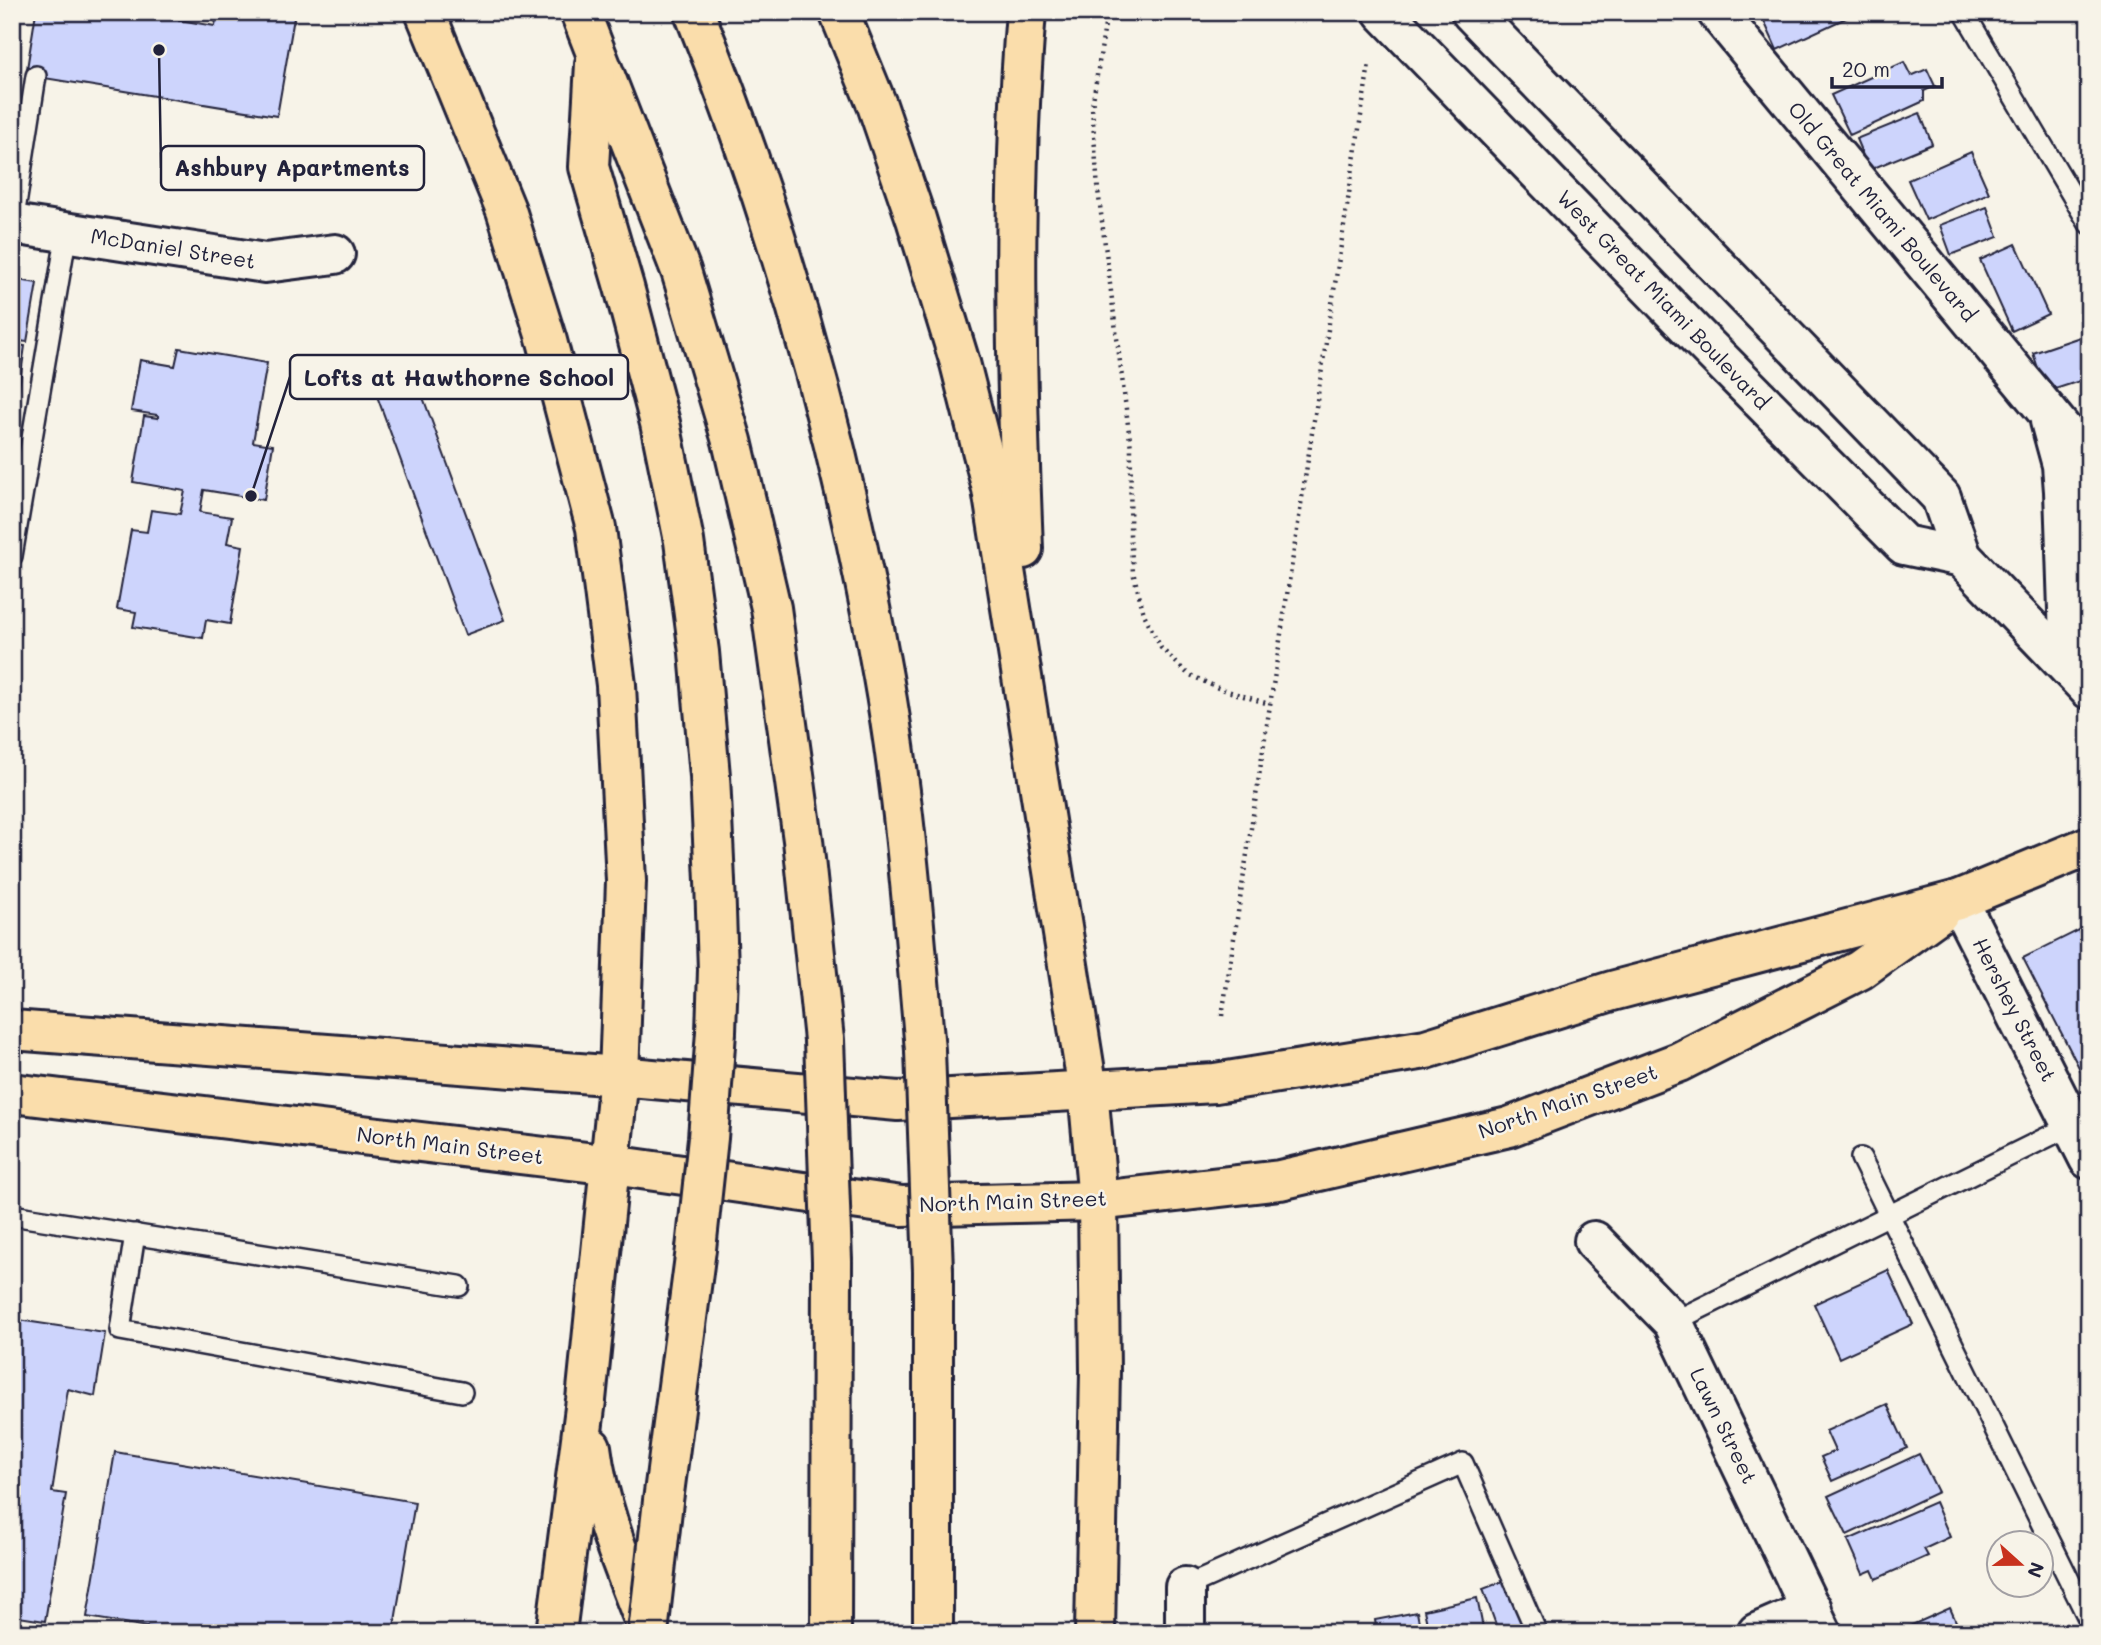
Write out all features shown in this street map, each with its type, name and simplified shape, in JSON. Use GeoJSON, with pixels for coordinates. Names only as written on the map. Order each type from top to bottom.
{"type":"FeatureCollection","features":[{"type":"Feature","properties":{"kind":"main road"},"geometry":{"type":"LineString","coordinates":[[425,12],[506,210],[547,341],[596,527],[616,685],[626,881],[620,1076],[586,1400],[556,1633]]}},
{"type":"Feature","properties":{"kind":"main road"},"geometry":{"type":"LineString","coordinates":[[580,12],[681,271],[732,441],[771,608],[801,827],[824,1040],[832,1261],[831,1633]]}},
{"type":"Feature","properties":{"kind":"main road"},"geometry":{"type":"LineString","coordinates":[[694,12],[736,121],[818,385],[865,582],[897,771],[912,898],[925,1050],[933,1270],[933,1633]]}},
{"type":"Feature","properties":{"kind":"main road"},"geometry":{"type":"LineString","coordinates":[[839,12],[881,117],[916,219],[960,363],[992,489],[1012,606],[1088,1090],[1098,1200],[1100,1371],[1095,1633]]}},
{"type":"Feature","properties":{"kind":"main road"},"geometry":{"type":"LineString","coordinates":[[1012,606],[1023,553],[1015,266],[1016,178],[1026,12]]}},
{"type":"Feature","properties":{"kind":"main road"},"geometry":{"type":"LineString","coordinates":[[595,48],[589,167],[660,423],[684,541],[699,652],[710,776],[715,881],[718,970],[709,1138],[649,1633]]}},
{"type":"Feature","properties":{"kind":"main road","name":"North Main Street"},"geometry":{"type":"LineString","coordinates":[[12,1030],[620,1076],[898,1101],[1215,1083],[1426,1049],[1612,991],[1958,900],[2089,846]]}},
{"type":"Feature","properties":{"kind":"main road","name":"North Main Street"},"geometry":{"type":"LineString","coordinates":[[12,1093],[612,1165],[902,1206],[1098,1200],[1280,1180],[1509,1127],[1679,1062],[1860,970],[1958,900]]}},
{"type":"Feature","properties":{"kind":"main road"},"geometry":{"type":"LineString","coordinates":[[586,1400],[595,1482],[612,1536],[649,1633]]}},
{"type":"Feature","properties":{"kind":"street","name":"West Great Miami Boulevard"},"geometry":{"type":"LineString","coordinates":[[1382,12],[1904,545],[1962,557]]}},
{"type":"Feature","properties":{"kind":"street"},"geometry":{"type":"LineString","coordinates":[[1471,12],[1941,497],[1962,557],[2080,679]]}},
{"type":"Feature","properties":{"kind":"street","name":"Old Great Miami Boulevard"},"geometry":{"type":"LineString","coordinates":[[1717,12],[2089,462]]}},
{"type":"Feature","properties":{"kind":"street","name":"McDaniel Street"},"geometry":{"type":"LineString","coordinates":[[13,224],[265,263],[335,254]]}},
{"type":"Feature","properties":{"kind":"street","name":"Old Great Miami Boulevard"},"geometry":{"type":"LineString","coordinates":[[2047,411],[2062,464],[2080,679]]}},
{"type":"Feature","properties":{"kind":"street","name":"Hershey Street"},"geometry":{"type":"LineString","coordinates":[[1958,900],[2089,1159]]}},
{"type":"Feature","properties":{"kind":"street","name":"Lawn Street"},"geometry":{"type":"LineString","coordinates":[[1594,1241],[1673,1322],[1817,1621]]}},
{"type":"Feature","properties":{"kind":"street"},"geometry":{"type":"LineString","coordinates":[[1185,1587],[1185,1633]]}},
{"type":"Feature","properties":{"kind":"street"},"geometry":{"type":"LineString","coordinates":[[1757,1633],[1817,1621]]}},
{"type":"Feature","properties":{"kind":"lane"},"geometry":{"type":"LineString","coordinates":[[1964,12],[2089,224]]}},
{"type":"Feature","properties":{"kind":"lane"},"geometry":{"type":"LineString","coordinates":[[13,224],[36,76]]}},
{"type":"Feature","properties":{"kind":"lane"},"geometry":{"type":"LineString","coordinates":[[12,556],[67,232]]}},
{"type":"Feature","properties":{"kind":"lane"},"geometry":{"type":"LineString","coordinates":[[1673,1322],[2071,1125]]}},
{"type":"Feature","properties":{"kind":"lane"},"geometry":{"type":"LineString","coordinates":[[1861,1158],[2089,1620]]}},
{"type":"Feature","properties":{"kind":"lane"},"geometry":{"type":"LineString","coordinates":[[12,1215],[459,1286]]}},
{"type":"Feature","properties":{"kind":"lane"},"geometry":{"type":"LineString","coordinates":[[135,1234],[120,1330],[462,1392]]}},
{"type":"Feature","properties":{"kind":"lane"},"geometry":{"type":"LineString","coordinates":[[1185,1587],[1463,1463],[1537,1633]]}},
{"type":"Feature","properties":{"kind":"path"},"geometry":{"type":"LineString","coordinates":[[1107,12],[1092,107],[1098,190],[1131,448],[1129,535],[1133,572],[1144,614],[1161,648],[1188,674],[1218,688],[1269,704]]}},
{"type":"Feature","properties":{"kind":"path"},"geometry":{"type":"LineString","coordinates":[[1222,1016],[1369,64]]}},
{"type":"Feature","properties":{"kind":"building"},"geometry":{"type":"Polygon","coordinates":[[[36,12],[133,12],[215,26],[217,12],[295,12],[277,116],[26,75],[36,12]]]}},
{"type":"Feature","properties":{"kind":"building"},"geometry":{"type":"Polygon","coordinates":[[[1760,12],[1859,12],[1777,50],[1760,12]]]}},
{"type":"Feature","properties":{"kind":"building"},"geometry":{"type":"Polygon","coordinates":[[[1904,62],[1911,76],[1927,69],[1935,86],[1924,91],[1924,101],[1850,135],[1831,95],[1904,62]]]}},
{"type":"Feature","properties":{"kind":"building"},"geometry":{"type":"Polygon","coordinates":[[[1920,113],[1932,144],[1869,170],[1856,139],[1920,113]]]}},
{"type":"Feature","properties":{"kind":"building"},"geometry":{"type":"Polygon","coordinates":[[[1971,152],[1989,193],[1926,220],[1908,180],[1971,152]]]}},
{"type":"Feature","properties":{"kind":"building"},"geometry":{"type":"Polygon","coordinates":[[[1987,207],[1998,237],[1951,255],[1940,225],[1987,207]]]}},
{"type":"Feature","properties":{"kind":"building"},"geometry":{"type":"Polygon","coordinates":[[[2016,244],[2048,314],[2012,331],[1980,260],[2016,244]]]}},
{"type":"Feature","properties":{"kind":"building"},"geometry":{"type":"Polygon","coordinates":[[[12,279],[37,283],[27,342],[12,340],[12,279]]]}},
{"type":"Feature","properties":{"kind":"building"},"geometry":{"type":"Polygon","coordinates":[[[2089,334],[2089,378],[2046,392],[2033,353],[2089,334]]]}},
{"type":"Feature","properties":{"kind":"building"},"geometry":{"type":"Polygon","coordinates":[[[12,344],[25,346],[19,388],[12,387],[12,344]]]}},
{"type":"Feature","properties":{"kind":"building"},"geometry":{"type":"Polygon","coordinates":[[[179,348],[267,363],[253,442],[273,445],[264,500],[204,490],[200,512],[232,517],[227,543],[243,546],[230,624],[206,620],[203,638],[133,627],[136,612],[117,609],[131,530],[147,532],[151,510],[180,514],[185,491],[133,482],[144,416],[158,418],[158,415],[131,411],[140,360],[175,366],[179,348]]]}},
{"type":"Feature","properties":{"kind":"building"},"geometry":{"type":"Polygon","coordinates":[[[410,362],[505,620],[465,635],[370,377],[410,362]]]}},
{"type":"Feature","properties":{"kind":"building"},"geometry":{"type":"Polygon","coordinates":[[[2089,925],[2089,1087],[2023,958],[2089,925]]]}},
{"type":"Feature","properties":{"kind":"building"},"geometry":{"type":"Polygon","coordinates":[[[1888,1270],[1913,1324],[1839,1358],[1814,1304],[1888,1270]]]}},
{"type":"Feature","properties":{"kind":"building"},"geometry":{"type":"Polygon","coordinates":[[[12,1319],[105,1333],[95,1396],[68,1389],[52,1492],[66,1494],[45,1621],[12,1616],[12,1319]]]}},
{"type":"Feature","properties":{"kind":"building"},"geometry":{"type":"Polygon","coordinates":[[[1887,1404],[1907,1448],[1832,1481],[1821,1457],[1835,1451],[1826,1431],[1887,1404]]]}},
{"type":"Feature","properties":{"kind":"building"},"geometry":{"type":"Polygon","coordinates":[[[115,1452],[415,1502],[393,1633],[185,1633],[87,1617],[115,1452]]]}},
{"type":"Feature","properties":{"kind":"building"},"geometry":{"type":"Polygon","coordinates":[[[1919,1454],[1938,1492],[1847,1535],[1828,1496],[1919,1454]]]}},
{"type":"Feature","properties":{"kind":"building"},"geometry":{"type":"Polygon","coordinates":[[[1935,1502],[1950,1537],[1924,1549],[1928,1556],[1876,1579],[1872,1570],[1863,1574],[1848,1540],[1935,1502]]]}},
{"type":"Feature","properties":{"kind":"building"},"geometry":{"type":"Polygon","coordinates":[[[1509,1579],[1528,1633],[1499,1633],[1483,1589],[1509,1579]]]}},
{"type":"Feature","properties":{"kind":"building"},"geometry":{"type":"Polygon","coordinates":[[[1477,1598],[1484,1633],[1429,1633],[1424,1610],[1477,1598]]]}},
{"type":"Feature","properties":{"kind":"building"},"geometry":{"type":"Polygon","coordinates":[[[1950,1608],[1961,1633],[1894,1633],[1950,1608]]]}},
{"type":"Feature","properties":{"kind":"building"},"geometry":{"type":"Polygon","coordinates":[[[1417,1612],[1421,1633],[1377,1633],[1375,1620],[1417,1612]]]}},
{"type":"Feature","properties":{"kind":"place","name":"Ashbury Apartments"},"geometry":{"type":"Point","coordinates":[159,50]}},
{"type":"Feature","properties":{"kind":"place","name":"Lofts at Hawthorne School"},"geometry":{"type":"Point","coordinates":[251,496]}}]}
